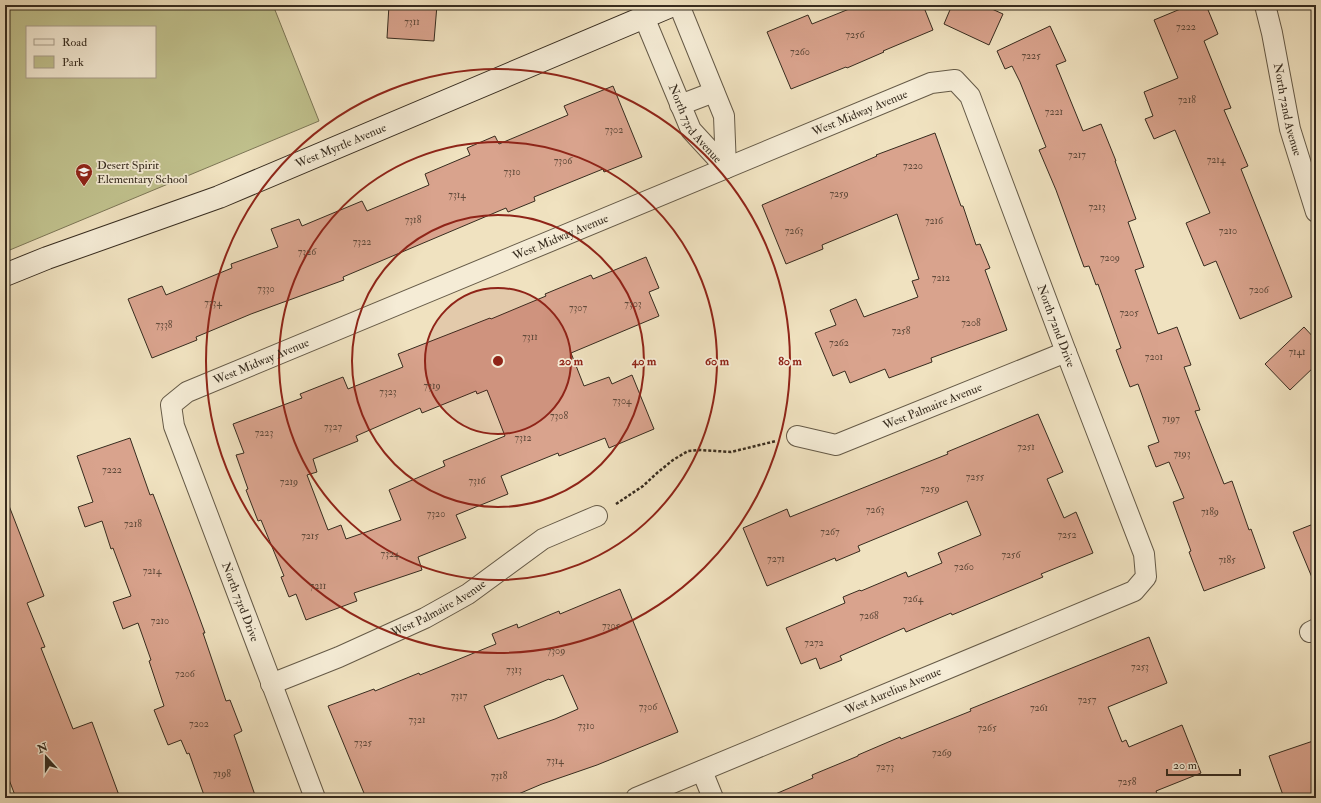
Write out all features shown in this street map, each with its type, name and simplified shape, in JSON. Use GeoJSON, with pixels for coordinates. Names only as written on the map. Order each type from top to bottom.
{"type":"FeatureCollection","features":[{"type":"Feature","properties":{"kind":"street","name":"West Myrtle Avenue"},"geometry":{"type":"LineString","coordinates":[[5,275],[47,258],[219,197],[643,11],[673,5]]}},
{"type":"Feature","properties":{"kind":"street","name":"North 73rd Avenue"},"geometry":{"type":"LineString","coordinates":[[679,5],[724,116],[726,168]]}},
{"type":"Feature","properties":{"kind":"street","name":"North 72nd Avenue"},"geometry":{"type":"LineString","coordinates":[[1265,5],[1272,33],[1290,129],[1316,212]]}},
{"type":"Feature","properties":{"kind":"street","name":"North 73rd Avenue"},"geometry":{"type":"LineString","coordinates":[[643,11],[691,130],[726,168]]}},
{"type":"Feature","properties":{"kind":"street","name":"West Midway Avenue"},"geometry":{"type":"LineString","coordinates":[[171,405],[187,392],[931,83],[955,80]]}},
{"type":"Feature","properties":{"kind":"street","name":"North 72nd Drive"},"geometry":{"type":"LineString","coordinates":[[955,80],[970,96],[1144,554],[1146,577]]}},
{"type":"Feature","properties":{"kind":"street"},"geometry":{"type":"LineString","coordinates":[[680,105],[714,92]]}},
{"type":"Feature","properties":{"kind":"street","name":"West Palmaire Avenue"},"geometry":{"type":"LineString","coordinates":[[797,436],[836,445],[1066,352]]}},
{"type":"Feature","properties":{"kind":"street","name":"North 73rd Drive"},"geometry":{"type":"LineString","coordinates":[[171,405],[174,426],[315,798]]}},
{"type":"Feature","properties":{"kind":"street","name":"West Palmaire Avenue"},"geometry":{"type":"LineString","coordinates":[[271,684],[339,657],[425,618],[468,594],[543,539],[597,516]]}},
{"type":"Feature","properties":{"kind":"street","name":"West Aurelius Avenue"},"geometry":{"type":"LineString","coordinates":[[636,798],[1134,591],[1146,577]]}},
{"type":"Feature","properties":{"kind":"street"},"geometry":{"type":"LineString","coordinates":[[702,771],[713,798]]}},
{"type":"Feature","properties":{"kind":"path"},"geometry":{"type":"LineString","coordinates":[[597,516],[643,486],[656,473],[688,451],[700,450],[731,452],[797,436]]}},
{"type":"Feature","properties":{"kind":"green space","name":"Desert Spirit Elementary School"},"geometry":{"type":"Polygon","coordinates":[[[5,5],[273,5],[319,121],[5,252],[5,5]]]}},
{"type":"Feature","properties":{"kind":"building"},"geometry":{"type":"Polygon","coordinates":[[[389,5],[437,5],[434,41],[387,38],[389,5]]]}},
{"type":"Feature","properties":{"kind":"building"},"geometry":{"type":"Polygon","coordinates":[[[859,5],[923,5],[933,30],[847,68],[846,67],[791,89],[767,32],[808,15],[812,24],[859,5]]]}},
{"type":"Feature","properties":{"kind":"building"},"geometry":{"type":"Polygon","coordinates":[[[952,5],[983,5],[1003,14],[989,45],[944,24],[952,5]]]}},
{"type":"Feature","properties":{"kind":"building"},"geometry":{"type":"Polygon","coordinates":[[[1190,5],[1206,5],[1218,34],[1204,41],[1231,108],[1224,110],[1248,166],[1241,169],[1292,297],[1240,319],[1216,261],[1204,266],[1186,223],[1210,213],[1175,130],[1154,139],[1145,119],[1153,116],[1144,92],[1178,78],[1154,20],[1190,5]]]}},
{"type":"Feature","properties":{"kind":"building"},"geometry":{"type":"Polygon","coordinates":[[[1050,26],[1066,61],[1056,65],[1083,131],[1101,124],[1116,161],[1136,219],[1128,222],[1144,267],[1135,270],[1158,334],[1177,327],[1191,365],[1184,367],[1200,410],[1195,411],[1224,484],[1232,481],[1249,530],[1251,529],[1265,568],[1204,591],[1189,552],[1191,551],[1173,502],[1184,498],[1169,462],[1156,467],[1148,446],[1159,442],[1138,384],[1130,387],[1116,350],[1121,348],[1098,284],[1096,285],[1089,266],[1084,267],[1056,190],[1039,150],[1046,147],[1020,82],[1012,66],[1005,69],[997,51],[1050,26]]]}},
{"type":"Feature","properties":{"kind":"building"},"geometry":{"type":"Polygon","coordinates":[[[613,86],[642,157],[604,172],[603,169],[534,197],[535,201],[508,212],[506,208],[343,277],[344,280],[251,314],[196,337],[197,340],[152,358],[128,299],[162,286],[166,295],[232,268],[231,264],[278,247],[271,229],[299,219],[302,226],[362,201],[367,211],[429,185],[425,174],[470,155],[467,148],[495,136],[499,144],[568,115],[564,106],[613,86]]]}},
{"type":"Feature","properties":{"kind":"building"},"geometry":{"type":"Polygon","coordinates":[[[935,133],[976,245],[980,244],[990,268],[985,270],[1007,330],[931,358],[932,362],[889,378],[885,369],[850,383],[845,371],[833,376],[815,333],[836,325],[830,310],[856,299],[864,317],[918,297],[912,281],[919,279],[897,214],[822,245],[823,249],[786,264],[762,205],[877,156],[876,155],[935,133]]]}},
{"type":"Feature","properties":{"kind":"building"},"geometry":{"type":"Polygon","coordinates":[[[646,257],[659,288],[649,292],[659,316],[571,353],[584,386],[609,377],[612,384],[632,375],[654,429],[609,448],[605,438],[559,456],[558,453],[501,476],[508,494],[456,515],[466,538],[418,557],[422,570],[354,593],[357,601],[306,620],[296,594],[289,597],[281,577],[284,576],[261,520],[258,521],[246,490],[248,489],[236,455],[244,453],[233,424],[302,398],[300,394],[343,377],[348,389],[403,367],[398,354],[490,318],[491,319],[591,275],[593,279],[646,257]],[[487,390],[477,394],[476,391],[422,413],[420,408],[356,436],[358,441],[313,459],[317,472],[307,475],[328,530],[341,525],[346,539],[401,520],[389,490],[445,466],[443,461],[505,436],[487,390]]]}},
{"type":"Feature","properties":{"kind":"building"},"geometry":{"type":"Polygon","coordinates":[[[1304,327],[1316,340],[1316,365],[1290,390],[1265,364],[1304,327]]]}},
{"type":"Feature","properties":{"kind":"building"},"geometry":{"type":"Polygon","coordinates":[[[1038,414],[1063,472],[1047,479],[1064,518],[1076,512],[1093,553],[1041,574],[1043,577],[952,615],[951,613],[906,632],[904,628],[840,656],[842,660],[820,669],[816,658],[801,664],[786,628],[845,603],[843,597],[906,572],[908,577],[942,563],[938,553],[981,535],[967,501],[858,546],[860,551],[836,561],[835,558],[767,586],[743,528],[787,509],[790,517],[948,454],[947,452],[1038,414]]]}},
{"type":"Feature","properties":{"kind":"building"},"geometry":{"type":"Polygon","coordinates":[[[130,438],[150,495],[153,494],[205,633],[203,633],[226,701],[230,700],[242,731],[234,735],[256,798],[205,798],[189,753],[187,754],[181,740],[168,745],[154,710],[164,706],[149,661],[151,660],[138,623],[123,629],[113,602],[131,596],[113,548],[111,549],[102,521],[85,527],[78,507],[93,502],[77,456],[130,438]]]}},
{"type":"Feature","properties":{"kind":"building"},"geometry":{"type":"Polygon","coordinates":[[[6,498],[44,596],[27,603],[45,647],[41,648],[73,729],[92,722],[120,798],[16,798],[5,769],[6,498]]]}},
{"type":"Feature","properties":{"kind":"building"},"geometry":{"type":"Polygon","coordinates":[[[1316,523],[1316,587],[1293,532],[1316,523]]]}},
{"type":"Feature","properties":{"kind":"building"},"geometry":{"type":"Polygon","coordinates":[[[620,589],[678,732],[597,765],[542,784],[509,798],[366,798],[328,706],[374,689],[375,691],[419,673],[420,675],[496,644],[492,634],[517,624],[518,628],[559,611],[560,614],[620,589]],[[563,675],[550,680],[549,679],[484,706],[498,739],[555,719],[578,709],[563,675]]]}},
{"type":"Feature","properties":{"kind":"building"},"geometry":{"type":"Polygon","coordinates":[[[1149,637],[1167,683],[1108,707],[1122,742],[1126,740],[1129,747],[1182,725],[1201,773],[1156,791],[1159,798],[766,798],[813,778],[812,775],[900,737],[901,739],[971,711],[970,709],[1149,637]]]}},
{"type":"Feature","properties":{"kind":"building"},"geometry":{"type":"Polygon","coordinates":[[[1316,740],[1316,798],[1284,798],[1269,756],[1316,740]]]}},
{"type":"Feature","properties":{"kind":"place","name":"Desert Spirit Elementary School"},"geometry":{"type":"Point","coordinates":[84,187]}}]}
